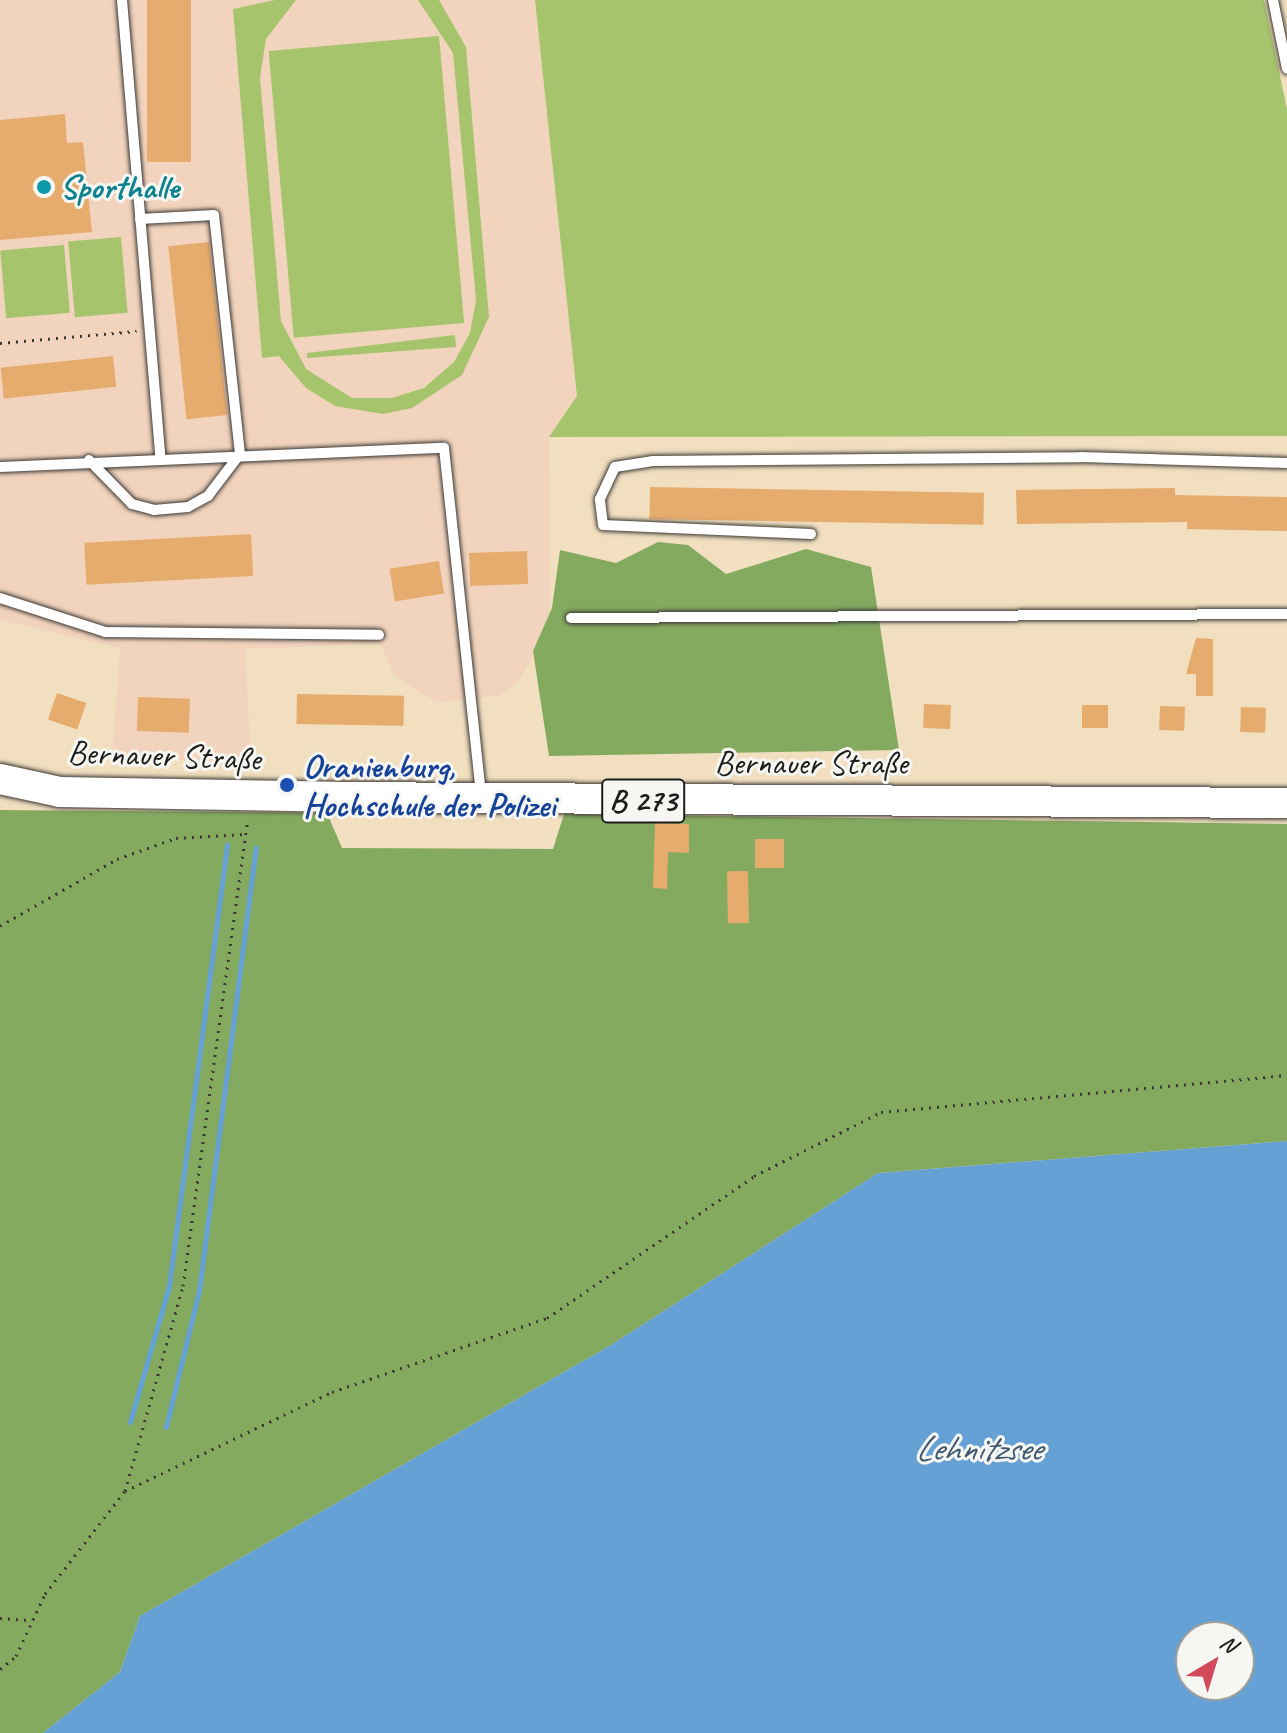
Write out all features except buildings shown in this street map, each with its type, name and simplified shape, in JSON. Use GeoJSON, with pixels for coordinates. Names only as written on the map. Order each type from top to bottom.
{"type":"FeatureCollection","features":[{"type":"Feature","properties":{"kind":"main road","name":"Bernauer Straße"},"geometry":{"type":"LineString","coordinates":[[0,779],[60,792],[251,796],[1287,803]]}},
{"type":"Feature","properties":{"kind":"lane"},"geometry":{"type":"LineString","coordinates":[[122,0],[160,457]]}},
{"type":"Feature","properties":{"kind":"lane"},"geometry":{"type":"LineString","coordinates":[[1273,0],[1287,69]]}},
{"type":"Feature","properties":{"kind":"lane"},"geometry":{"type":"LineString","coordinates":[[89,460],[132,504],[154,510],[188,507],[208,496],[240,454],[214,215],[140,219]]}},
{"type":"Feature","properties":{"kind":"lane"},"geometry":{"type":"LineString","coordinates":[[0,467],[89,460],[444,448],[482,799]]}},
{"type":"Feature","properties":{"kind":"lane"},"geometry":{"type":"LineString","coordinates":[[811,534],[603,525],[600,499],[615,467],[652,461],[1081,457],[1287,463]]}},
{"type":"Feature","properties":{"kind":"lane"},"geometry":{"type":"LineString","coordinates":[[0,598],[105,632],[379,635]]}},
{"type":"Feature","properties":{"kind":"lane"},"geometry":{"type":"LineString","coordinates":[[571,618],[1287,614]]}},
{"type":"Feature","properties":{"kind":"path"},"geometry":{"type":"LineString","coordinates":[[0,343],[149,330]]}},
{"type":"Feature","properties":{"kind":"path"},"geometry":{"type":"LineString","coordinates":[[0,1669],[16,1656],[33,1620],[125,1491],[183,1286],[251,796]]}},
{"type":"Feature","properties":{"kind":"path"},"geometry":{"type":"LineString","coordinates":[[0,926],[117,859],[176,838],[246,834]]}},
{"type":"Feature","properties":{"kind":"path"},"geometry":{"type":"LineString","coordinates":[[125,1491],[332,1392],[547,1318],[754,1176],[881,1112],[1287,1075]]}},
{"type":"Feature","properties":{"kind":"path"},"geometry":{"type":"LineString","coordinates":[[0,1618],[33,1620]]}},
{"type":"Feature","properties":{"kind":"shaded area"},"geometry":{"type":"Polygon","coordinates":[[[0,0],[535,0],[577,396],[549,437],[550,608],[539,647],[515,686],[498,696],[437,702],[395,676],[380,644],[245,649],[251,762],[112,758],[120,648],[0,620],[0,0]]]}},
{"type":"Feature","properties":{"kind":"green space"},"geometry":{"type":"Polygon","coordinates":[[[275,0],[296,0],[266,39],[260,78],[281,321],[306,369],[352,398],[392,398],[424,388],[454,362],[470,333],[476,300],[453,53],[418,0],[439,0],[466,47],[489,317],[462,375],[412,408],[383,414],[335,406],[306,388],[279,356],[262,358],[233,9],[275,0]]]}},
{"type":"Feature","properties":{"kind":"green space"},"geometry":{"type":"Polygon","coordinates":[[[535,0],[1264,0],[1287,109],[1287,436],[549,437],[577,396],[535,0]]]}},
{"type":"Feature","properties":{"kind":"green space"},"geometry":{"type":"Polygon","coordinates":[[[439,36],[464,323],[294,338],[269,51],[439,36]]]}},
{"type":"Feature","properties":{"kind":"green space"},"geometry":{"type":"Polygon","coordinates":[[[121,237],[128,313],[75,317],[68,242],[121,237]]]}},
{"type":"Feature","properties":{"kind":"green space"},"geometry":{"type":"Polygon","coordinates":[[[64,245],[70,313],[6,318],[0,251],[64,245]]]}},
{"type":"Feature","properties":{"kind":"green space"},"geometry":{"type":"Polygon","coordinates":[[[455,335],[456,347],[307,358],[307,353],[455,335]]]}},
{"type":"Feature","properties":{"kind":"green space"},"geometry":{"type":"Polygon","coordinates":[[[658,542],[688,545],[726,574],[806,549],[871,567],[899,750],[549,756],[533,651],[552,608],[560,550],[616,563],[658,542]]]}},
{"type":"Feature","properties":{"kind":"green space"},"geometry":{"type":"Polygon","coordinates":[[[0,810],[327,813],[342,848],[553,849],[564,814],[1287,824],[1287,1141],[878,1173],[611,1345],[140,1616],[120,1672],[43,1733],[0,1733],[0,810]]]}},
{"type":"Feature","properties":{"kind":"water","name":"Lehnitzsee"},"geometry":{"type":"Polygon","coordinates":[[[1287,1141],[1287,1733],[43,1733],[120,1672],[140,1616],[611,1345],[878,1173],[1287,1141]]]}},
{"type":"Feature","properties":{"kind":"waterway"},"geometry":{"type":"LineString","coordinates":[[130,1422],[169,1286],[227,845]]}},
{"type":"Feature","properties":{"kind":"waterway"},"geometry":{"type":"LineString","coordinates":[[166,1427],[199,1291],[256,848]]}},
{"type":"Feature","properties":{"kind":"place","name":"Sporthalle"},"geometry":{"type":"Point","coordinates":[44,187]}},
{"type":"Feature","properties":{"kind":"place","name":"Oranienburg, Hochschule der Polizei"},"geometry":{"type":"Point","coordinates":[287,785]}}]}
